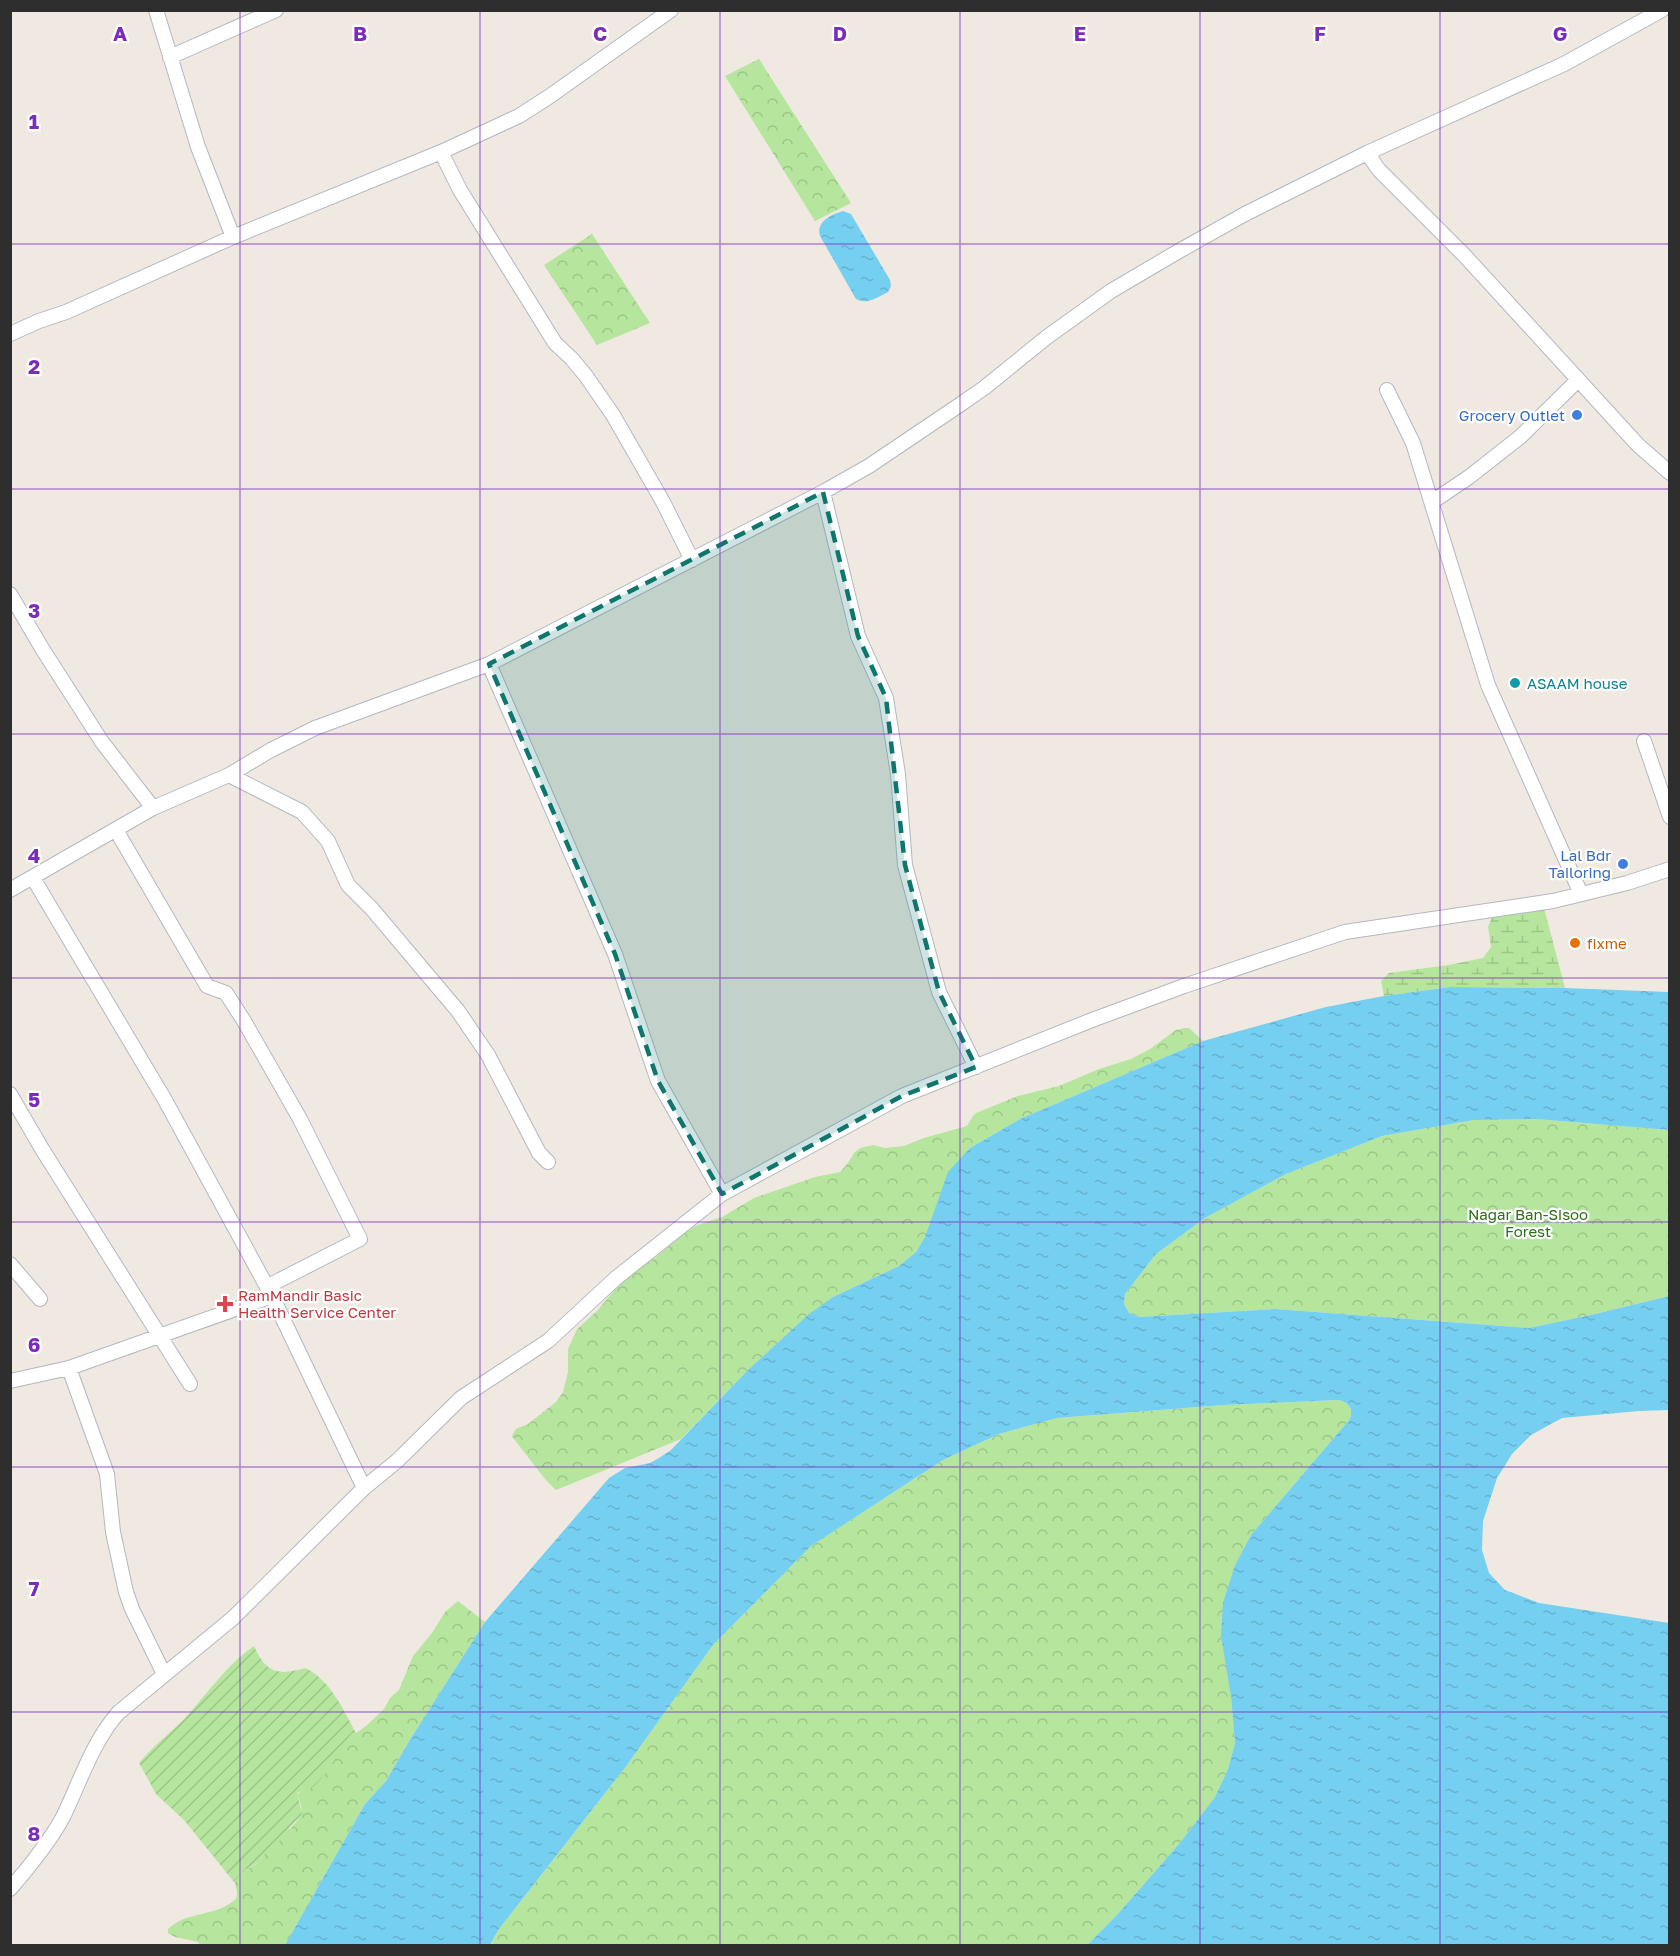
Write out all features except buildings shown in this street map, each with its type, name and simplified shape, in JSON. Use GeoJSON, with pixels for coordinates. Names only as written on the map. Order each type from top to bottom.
{"type":"FeatureCollection","features":[{"type":"Feature","properties":{"kind":"street"},"geometry":{"type":"LineString","coordinates":[[156,10],[198,147],[233,237]]}},
{"type":"Feature","properties":{"kind":"street"},"geometry":{"type":"LineString","coordinates":[[170,57],[276,10]]}},
{"type":"Feature","properties":{"kind":"street"},"geometry":{"type":"LineString","coordinates":[[10,334],[66,312],[233,237],[441,152],[519,116],[671,10]]}},
{"type":"Feature","properties":{"kind":"street"},"geometry":{"type":"LineString","coordinates":[[10,890],[153,808],[229,775],[315,728],[489,664],[823,492],[868,466],[984,388],[1047,337],[1111,291],[1245,214],[1367,153],[1564,64],[1662,10]]}},
{"type":"Feature","properties":{"kind":"street"},"geometry":{"type":"LineString","coordinates":[[441,152],[460,190],[555,343],[572,358],[613,415],[663,502],[692,560]]}},
{"type":"Feature","properties":{"kind":"street"},"geometry":{"type":"LineString","coordinates":[[1367,153],[1379,170],[1465,256],[1638,445],[1670,473]]}},
{"type":"Feature","properties":{"kind":"street"},"geometry":{"type":"LineString","coordinates":[[1432,502],[1469,477],[1520,437],[1578,380]]}},
{"type":"Feature","properties":{"kind":"street"},"geometry":{"type":"LineString","coordinates":[[1387,390],[1413,443],[1488,685],[1581,894]]}},
{"type":"Feature","properties":{"kind":"street"},"geometry":{"type":"LineString","coordinates":[[823,492],[858,636],[886,698],[898,774],[905,865],[939,992],[976,1067]]}},
{"type":"Feature","properties":{"kind":"street"},"geometry":{"type":"LineString","coordinates":[[10,594],[102,742],[153,808]]}},
{"type":"Feature","properties":{"kind":"street"},"geometry":{"type":"LineString","coordinates":[[489,664],[615,954],[658,1081],[722,1194]]}},
{"type":"Feature","properties":{"kind":"street"},"geometry":{"type":"LineString","coordinates":[[1644,741],[1670,817]]}},
{"type":"Feature","properties":{"kind":"street"},"geometry":{"type":"LineString","coordinates":[[229,775],[302,813],[328,841],[348,885],[372,909],[458,1011],[488,1055],[539,1153],[548,1162]]}},
{"type":"Feature","properties":{"kind":"street"},"geometry":{"type":"LineString","coordinates":[[116,830],[207,987],[226,993],[244,1021],[300,1119],[360,1239],[274,1283],[272,1296]]}},
{"type":"Feature","properties":{"kind":"street"},"geometry":{"type":"LineString","coordinates":[[10,1889],[37,1857],[59,1824],[106,1727],[118,1713],[233,1618],[363,1488],[397,1461],[461,1398],[548,1341],[610,1283],[722,1194],[902,1096],[1184,986],[1360,928],[1537,904],[1627,883],[1670,869]]}},
{"type":"Feature","properties":{"kind":"street"},"geometry":{"type":"LineString","coordinates":[[33,878],[165,1100],[272,1296],[363,1488]]}},
{"type":"Feature","properties":{"kind":"street"},"geometry":{"type":"LineString","coordinates":[[10,1094],[190,1384]]}},
{"type":"Feature","properties":{"kind":"street"},"geometry":{"type":"LineString","coordinates":[[10,1264],[40,1299]]}},
{"type":"Feature","properties":{"kind":"street"},"geometry":{"type":"LineString","coordinates":[[10,1381],[69,1368],[272,1296]]}},
{"type":"Feature","properties":{"kind":"street"},"geometry":{"type":"LineString","coordinates":[[69,1368],[107,1474],[113,1532],[126,1592],[164,1674]]}},
{"type":"Feature","properties":{"kind":"highlighted area"},"geometry":{"type":"Polygon","coordinates":[[[823,492],[858,636],[886,698],[905,865],[939,992],[976,1067],[902,1096],[722,1194],[658,1081],[615,954],[489,664],[823,492]]]}},
{"type":"Feature","properties":{"kind":"green space"},"geometry":{"type":"Polygon","coordinates":[[[759,59],[851,203],[815,221],[725,76],[759,59]]]}},
{"type":"Feature","properties":{"kind":"green space"},"geometry":{"type":"Polygon","coordinates":[[[592,234],[650,323],[597,345],[544,265],[592,234]]]}},
{"type":"Feature","properties":{"kind":"green space"},"geometry":{"type":"Polygon","coordinates":[[[1544,908],[1565,988],[1450,987],[1384,996],[1381,981],[1389,973],[1483,958],[1491,947],[1488,927],[1493,915],[1544,908]]]}},
{"type":"Feature","properties":{"kind":"green space"},"geometry":{"type":"Polygon","coordinates":[[[1189,1028],[1203,1041],[1020,1119],[970,1148],[916,1252],[899,1266],[833,1297],[810,1314],[747,1371],[681,1439],[556,1490],[512,1436],[516,1429],[528,1424],[556,1402],[563,1392],[568,1372],[568,1349],[577,1329],[597,1311],[622,1281],[655,1258],[687,1231],[722,1217],[754,1198],[815,1177],[840,1172],[860,1148],[873,1145],[885,1148],[904,1146],[967,1126],[976,1113],[1018,1096],[1059,1086],[1099,1069],[1131,1059],[1150,1049],[1176,1030],[1189,1028]]]}},
{"type":"Feature","properties":{"kind":"green space","name":"Nagar Ban-Sisoo Forest"},"geometry":{"type":"Polygon","coordinates":[[[1536,1119],[1669,1130],[1669,1296],[1529,1328],[1275,1309],[1140,1317],[1129,1313],[1124,1304],[1125,1294],[1156,1254],[1205,1218],[1286,1174],[1382,1136],[1474,1120],[1536,1119]]]}},
{"type":"Feature","properties":{"kind":"green space"},"geometry":{"type":"Polygon","coordinates":[[[1339,1400],[1350,1407],[1350,1419],[1251,1535],[1235,1565],[1231,1696],[1235,1743],[1228,1769],[1215,1797],[1179,1844],[1116,1916],[1087,1945],[490,1946],[499,1929],[627,1765],[713,1645],[811,1546],[943,1460],[999,1434],[1057,1418],[1224,1405],[1339,1400]]]}},
{"type":"Feature","properties":{"kind":"green space"},"geometry":{"type":"Polygon","coordinates":[[[458,1601],[485,1622],[386,1781],[365,1804],[285,1945],[200,1945],[198,1942],[175,1937],[168,1933],[168,1929],[180,1921],[221,1908],[236,1899],[236,1877],[260,1861],[301,1816],[302,1807],[297,1794],[317,1783],[351,1734],[366,1726],[384,1709],[390,1698],[399,1690],[413,1656],[432,1633],[445,1612],[458,1601]]]}},
{"type":"Feature","properties":{"kind":"green space"},"geometry":{"type":"Polygon","coordinates":[[[254,1646],[263,1662],[274,1670],[287,1672],[305,1668],[314,1673],[335,1696],[356,1733],[351,1734],[315,1785],[297,1793],[302,1813],[283,1838],[259,1862],[241,1872],[234,1882],[184,1820],[156,1794],[139,1763],[183,1720],[234,1662],[254,1646]]]}},
{"type":"Feature","properties":{"kind":"water"},"geometry":{"type":"Polygon","coordinates":[[[843,211],[851,214],[890,280],[891,286],[888,292],[872,300],[856,299],[820,236],[822,223],[843,211]]]}},
{"type":"Feature","properties":{"kind":"water"},"geometry":{"type":"Polygon","coordinates":[[[1450,987],[1669,992],[1669,1130],[1536,1119],[1474,1120],[1382,1136],[1286,1174],[1205,1218],[1156,1254],[1125,1294],[1124,1304],[1129,1313],[1140,1317],[1275,1309],[1529,1328],[1669,1296],[1669,1410],[1562,1418],[1531,1435],[1512,1454],[1497,1478],[1483,1521],[1482,1550],[1489,1573],[1505,1590],[1539,1603],[1669,1623],[1669,1945],[1087,1945],[1116,1916],[1179,1844],[1215,1797],[1228,1769],[1235,1743],[1231,1696],[1221,1636],[1223,1603],[1235,1565],[1251,1535],[1350,1419],[1350,1407],[1339,1400],[1224,1405],[1057,1418],[999,1434],[943,1460],[811,1546],[713,1645],[627,1765],[499,1929],[490,1945],[285,1945],[365,1804],[386,1781],[485,1622],[609,1478],[625,1468],[650,1463],[671,1450],[747,1371],[809,1314],[833,1297],[899,1266],[916,1252],[925,1237],[948,1172],[970,1148],[1020,1119],[1203,1041],[1326,1007],[1450,987]]]}},
{"type":"Feature","properties":{"kind":"place","name":"Grocery Outlet"},"geometry":{"type":"Point","coordinates":[1577,415]}},
{"type":"Feature","properties":{"kind":"place","name":"ASAAM house"},"geometry":{"type":"Point","coordinates":[1515,683]}},
{"type":"Feature","properties":{"kind":"place","name":"Lal Bdr Tailoring"},"geometry":{"type":"Point","coordinates":[1623,864]}},
{"type":"Feature","properties":{"kind":"place","name":"fixme"},"geometry":{"type":"Point","coordinates":[1575,943]}},
{"type":"Feature","properties":{"kind":"place","name":"RamMandir Basic Health Service Center"},"geometry":{"type":"Point","coordinates":[225,1304]}}]}
